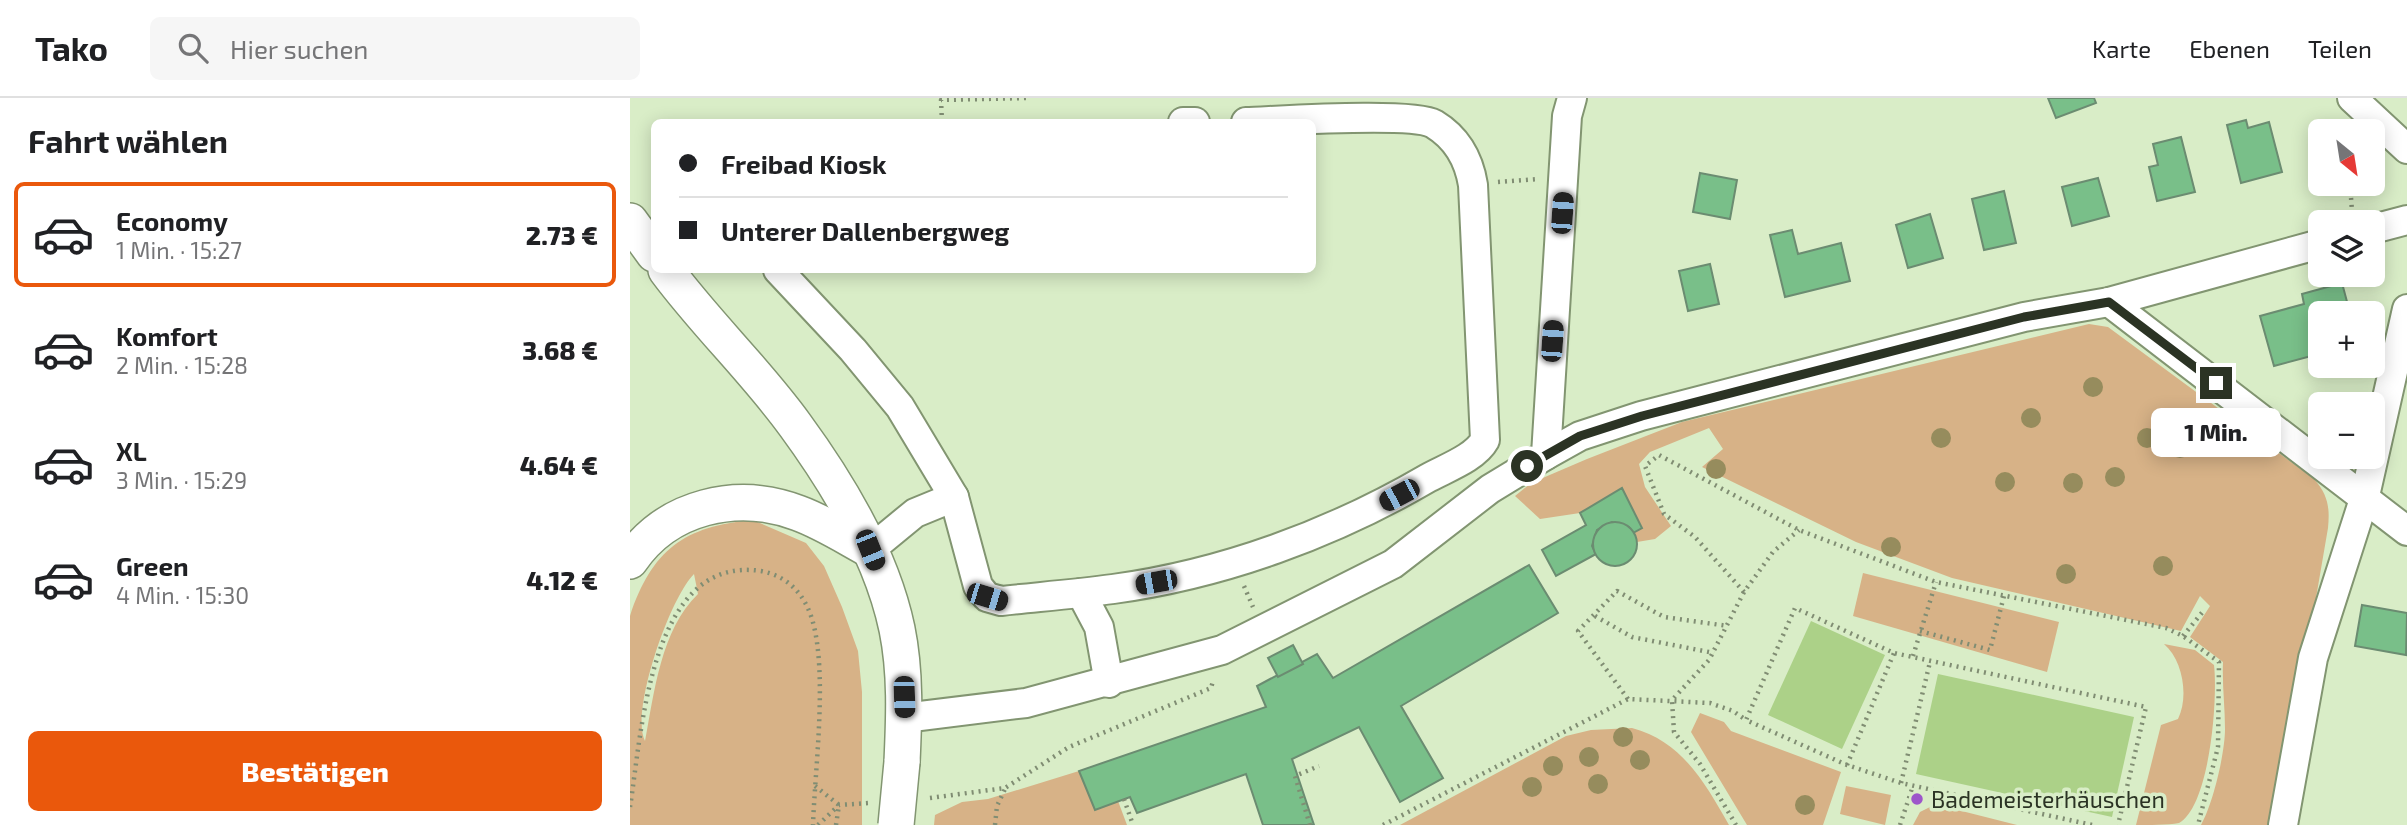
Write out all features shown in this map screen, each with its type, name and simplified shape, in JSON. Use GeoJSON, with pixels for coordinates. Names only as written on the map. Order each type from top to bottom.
{"type":"FeatureCollection","features":[{"type":"Feature","properties":{"kind":"main road"},"geometry":{"type":"LineString","coordinates":[[630,221],[651,250]]}},
{"type":"Feature","properties":{"kind":"main road"},"geometry":{"type":"LineString","coordinates":[[668,273],[794,424],[829,475],[870,550],[889,598],[898,631],[904,718],[902,762],[890,813]]}},
{"type":"Feature","properties":{"kind":"main road"},"geometry":{"type":"LineString","coordinates":[[630,561],[658,530],[688,512],[727,502],[763,503],[798,513],[870,550]]}},
{"type":"Feature","properties":{"kind":"street"},"geometry":{"type":"LineString","coordinates":[[1546,455],[1567,116],[1572,98]]}},
{"type":"Feature","properties":{"kind":"street"},"geometry":{"type":"LineString","coordinates":[[2353,98],[2407,149]]}},
{"type":"Feature","properties":{"kind":"street"},"geometry":{"type":"LineString","coordinates":[[781,273],[853,350],[900,407],[954,497],[978,586],[987,597],[1001,601],[1156,582],[1244,559],[1303,540],[1352,520],[1457,462],[1481,447],[1485,440],[1473,185],[1469,160],[1450,138],[1432,123],[1402,118],[1316,120]]}},
{"type":"Feature","properties":{"kind":"street"},"geometry":{"type":"LineString","coordinates":[[2385,226],[2407,220]]}},
{"type":"Feature","properties":{"kind":"street"},"geometry":{"type":"LineString","coordinates":[[904,718],[1026,703],[1109,683],[1222,650],[1393,564],[1490,489],[1580,436],[1642,416],[2024,317],[2109,302],[2308,247]]}},
{"type":"Feature","properties":{"kind":"street"},"geometry":{"type":"LineString","coordinates":[[2109,302],[2365,496],[2407,531]]}},
{"type":"Feature","properties":{"kind":"street"},"geometry":{"type":"LineString","coordinates":[[2283,825],[2313,657],[2365,496],[2407,309]]}},
{"type":"Feature","properties":{"kind":"street"},"geometry":{"type":"LineString","coordinates":[[1457,462],[1490,489]]}},
{"type":"Feature","properties":{"kind":"street"},"geometry":{"type":"LineString","coordinates":[[870,550],[915,513],[954,497]]}},
{"type":"Feature","properties":{"kind":"street"},"geometry":{"type":"LineString","coordinates":[[1081,593],[1099,627],[1109,683]]}},
{"type":"Feature","properties":{"kind":"path"},"geometry":{"type":"LineString","coordinates":[[942,119],[941,100],[1027,98]]}},
{"type":"Feature","properties":{"kind":"path"},"geometry":{"type":"LineString","coordinates":[[1473,185],[1544,178]]}},
{"type":"Feature","properties":{"kind":"path"},"geometry":{"type":"LineString","coordinates":[[1744,592],[1695,537],[1664,514],[1644,466],[1659,455],[1798,530],[1937,582],[2166,628],[2183,636],[2219,663],[2218,747],[2198,825]]}},
{"type":"Feature","properties":{"kind":"path"},"geometry":{"type":"LineString","coordinates":[[1735,825],[1700,764],[1674,732],[1672,700],[1714,653],[1744,592],[1773,552],[1798,530]]}},
{"type":"Feature","properties":{"kind":"path"},"geometry":{"type":"LineString","coordinates":[[630,807],[648,695],[662,648],[680,605],[700,584],[723,572],[749,569],[779,574],[800,594],[812,618],[819,660],[816,825]]}},
{"type":"Feature","properties":{"kind":"path"},"geometry":{"type":"LineString","coordinates":[[1913,656],[1937,582]]}},
{"type":"Feature","properties":{"kind":"path"},"geometry":{"type":"LineString","coordinates":[[1628,699],[1578,631],[1617,591],[1664,617],[1729,626]]}},
{"type":"Feature","properties":{"kind":"path"},"geometry":{"type":"LineString","coordinates":[[1920,631],[1990,650],[2004,596]]}},
{"type":"Feature","properties":{"kind":"path"},"geometry":{"type":"LineString","coordinates":[[1746,720],[1795,608],[1894,653],[2146,707],[2118,825]]}},
{"type":"Feature","properties":{"kind":"path"},"geometry":{"type":"LineString","coordinates":[[2183,636],[2205,609]]}},
{"type":"Feature","properties":{"kind":"path"},"geometry":{"type":"LineString","coordinates":[[1595,616],[1632,637],[1714,653]]}},
{"type":"Feature","properties":{"kind":"path"},"geometry":{"type":"LineString","coordinates":[[925,798],[1005,788],[1069,747],[1211,688],[1222,650]]}},
{"type":"Feature","properties":{"kind":"path"},"geometry":{"type":"LineString","coordinates":[[1847,765],[1894,653]]}},
{"type":"Feature","properties":{"kind":"path"},"geometry":{"type":"LineString","coordinates":[[1901,783],[1930,662]]}},
{"type":"Feature","properties":{"kind":"path"},"geometry":{"type":"LineString","coordinates":[[1383,825],[1628,699],[1710,703],[1733,711],[1746,720],[1847,765],[1901,783],[2092,825]]}},
{"type":"Feature","properties":{"kind":"path"},"geometry":{"type":"LineString","coordinates":[[1310,825],[1294,776],[1320,766]]}},
{"type":"Feature","properties":{"kind":"path"},"geometry":{"type":"LineString","coordinates":[[815,786],[839,805],[890,813]]}},
{"type":"Feature","properties":{"kind":"path"},"geometry":{"type":"LineString","coordinates":[[1900,825],[1913,786]]}},
{"type":"Feature","properties":{"kind":"path"},"geometry":{"type":"LineString","coordinates":[[995,825],[997,806],[1005,788]]}},
{"type":"Feature","properties":{"kind":"path"},"geometry":{"type":"LineString","coordinates":[[1124,799],[1133,825]]}},
{"type":"Feature","properties":{"kind":"path"},"geometry":{"type":"LineString","coordinates":[[816,825],[839,805]]}},
{"type":"Feature","properties":{"kind":"path"},"geometry":{"type":"LineString","coordinates":[[836,825],[839,805]]}},
{"type":"Feature","properties":{"kind":"shaded area"},"geometry":{"type":"Polygon","coordinates":[[[2089,324],[2108,327],[2314,479],[2325,496],[2329,514],[2328,528],[2277,825],[2201,825],[2218,778],[2225,729],[2223,662],[2190,637],[2210,606],[2200,596],[2181,631],[1952,578],[1856,542],[1702,467],[1723,449],[1709,428],[1650,452],[1639,464],[1645,487],[1671,526],[1655,539],[1637,542],[1633,533],[1642,527],[1622,488],[1580,513],[1540,519],[1515,496],[1531,483],[1682,422],[2089,324]]]}},
{"type":"Feature","properties":{"kind":"shaded area"},"geometry":{"type":"Polygon","coordinates":[[[753,520],[806,543],[824,566],[858,651],[862,692],[862,825],[630,825],[630,616],[639,593],[660,558],[690,536],[729,523],[753,520]],[[694,574],[674,607],[654,656],[643,707],[642,727],[645,741],[667,643],[685,608],[698,594],[694,574]]]}},
{"type":"Feature","properties":{"kind":"shaded area"},"geometry":{"type":"Polygon","coordinates":[[[1863,573],[2059,622],[2047,672],[1853,616],[1863,573]]]}},
{"type":"Feature","properties":{"kind":"shaded area"},"geometry":{"type":"Polygon","coordinates":[[[1811,621],[1885,655],[1842,749],[1768,715],[1811,621]]]}},
{"type":"Feature","properties":{"kind":"shaded area"},"geometry":{"type":"Polygon","coordinates":[[[2164,644],[2195,650],[2214,665],[2215,701],[2210,750],[2205,774],[2190,813],[2179,823],[2136,825],[2161,725],[2178,719],[2183,700],[2180,669],[2171,651],[2164,644]]]}},
{"type":"Feature","properties":{"kind":"shaded area"},"geometry":{"type":"Polygon","coordinates":[[[1938,674],[2134,717],[2112,817],[1916,774],[1938,674]]]}},
{"type":"Feature","properties":{"kind":"shaded area"},"geometry":{"type":"Polygon","coordinates":[[[1700,713],[1724,722],[1731,731],[1841,772],[1823,825],[1747,825],[1691,732],[1700,713]]]}},
{"type":"Feature","properties":{"kind":"shaded area"},"geometry":{"type":"Polygon","coordinates":[[[1632,728],[1650,734],[1678,753],[1701,779],[1729,825],[1400,825],[1566,736],[1591,730],[1632,728]]]}},
{"type":"Feature","properties":{"kind":"shaded area"},"geometry":{"type":"Polygon","coordinates":[[[1079,771],[1095,809],[1118,801],[1127,825],[934,825],[935,815],[962,802],[988,799],[1079,771]]]}},
{"type":"Feature","properties":{"kind":"shaded area"},"geometry":{"type":"Polygon","coordinates":[[[1846,786],[1891,795],[1885,825],[1840,814],[1846,786]]]}},
{"type":"Feature","properties":{"kind":"shaded area"},"geometry":{"type":"Polygon","coordinates":[[[1934,805],[2017,825],[1913,825],[1920,812],[1934,805]]]}},
{"type":"Feature","properties":{"kind":"building"},"geometry":{"type":"Polygon","coordinates":[[[2048,98],[2094,98],[2096,103],[2056,118],[2048,98]]]}},
{"type":"Feature","properties":{"kind":"building"},"geometry":{"type":"Polygon","coordinates":[[[2246,120],[2248,128],[2269,122],[2282,172],[2241,183],[2227,125],[2246,120]]]}},
{"type":"Feature","properties":{"kind":"building"},"geometry":{"type":"Polygon","coordinates":[[[2181,137],[2195,192],[2157,201],[2149,167],[2158,165],[2153,144],[2181,137]]]}},
{"type":"Feature","properties":{"kind":"building"},"geometry":{"type":"Polygon","coordinates":[[[1700,173],[1737,180],[1730,219],[1693,212],[1700,173]]]}},
{"type":"Feature","properties":{"kind":"building"},"geometry":{"type":"Polygon","coordinates":[[[2098,178],[2109,216],[2072,226],[2062,187],[2098,178]]]}},
{"type":"Feature","properties":{"kind":"building"},"geometry":{"type":"Polygon","coordinates":[[[2004,191],[2016,243],[1984,250],[1972,199],[2004,191]]]}},
{"type":"Feature","properties":{"kind":"building"},"geometry":{"type":"Polygon","coordinates":[[[1930,214],[1943,258],[1908,268],[1896,225],[1930,214]]]}},
{"type":"Feature","properties":{"kind":"building"},"geometry":{"type":"Polygon","coordinates":[[[1792,230],[1798,254],[1841,243],[1850,281],[1785,297],[1770,235],[1792,230]]]}},
{"type":"Feature","properties":{"kind":"building"},"geometry":{"type":"Polygon","coordinates":[[[1710,264],[1719,304],[1688,311],[1679,271],[1710,264]]]}},
{"type":"Feature","properties":{"kind":"building"},"geometry":{"type":"Polygon","coordinates":[[[2327,287],[2343,287],[2347,301],[2308,301],[2308,357],[2274,366],[2260,316],[2304,304],[2302,294],[2327,287]]]}},
{"type":"Feature","properties":{"kind":"building"},"geometry":{"type":"Polygon","coordinates":[[[1622,488],[1642,528],[1633,533],[1629,527],[1612,522],[1597,530],[1592,546],[1596,554],[1556,576],[1542,550],[1586,525],[1580,513],[1622,488]]]}},
{"type":"Feature","properties":{"kind":"building"},"geometry":{"type":"Polygon","coordinates":[[[1615,522],[1630,529],[1637,544],[1630,559],[1615,566],[1600,559],[1593,544],[1600,529],[1615,522]]]}},
{"type":"Feature","properties":{"kind":"building"},"geometry":{"type":"Polygon","coordinates":[[[1529,565],[1558,613],[1401,706],[1443,778],[1400,802],[1359,727],[1292,759],[1314,825],[1263,825],[1246,774],[1137,813],[1130,797],[1095,810],[1079,771],[1266,707],[1257,686],[1317,654],[1333,678],[1529,565]]]}},
{"type":"Feature","properties":{"kind":"building"},"geometry":{"type":"Polygon","coordinates":[[[2362,605],[2407,613],[2406,655],[2355,646],[2362,605]]]}},
{"type":"Feature","properties":{"kind":"building"},"geometry":{"type":"Polygon","coordinates":[[[1293,645],[1303,664],[1278,677],[1268,658],[1293,645]]]}},
{"type":"Feature","properties":{"kind":"place","name":"Bademeisterhäuschen"},"geometry":{"type":"Point","coordinates":[1917,799]}},
{"type":"Feature","properties":{"kind":"route"},"geometry":{"type":"LineString","coordinates":[[1527,466],[1580,436],[1642,416],[2024,317],[2109,302],[2216,383]]}}]}
